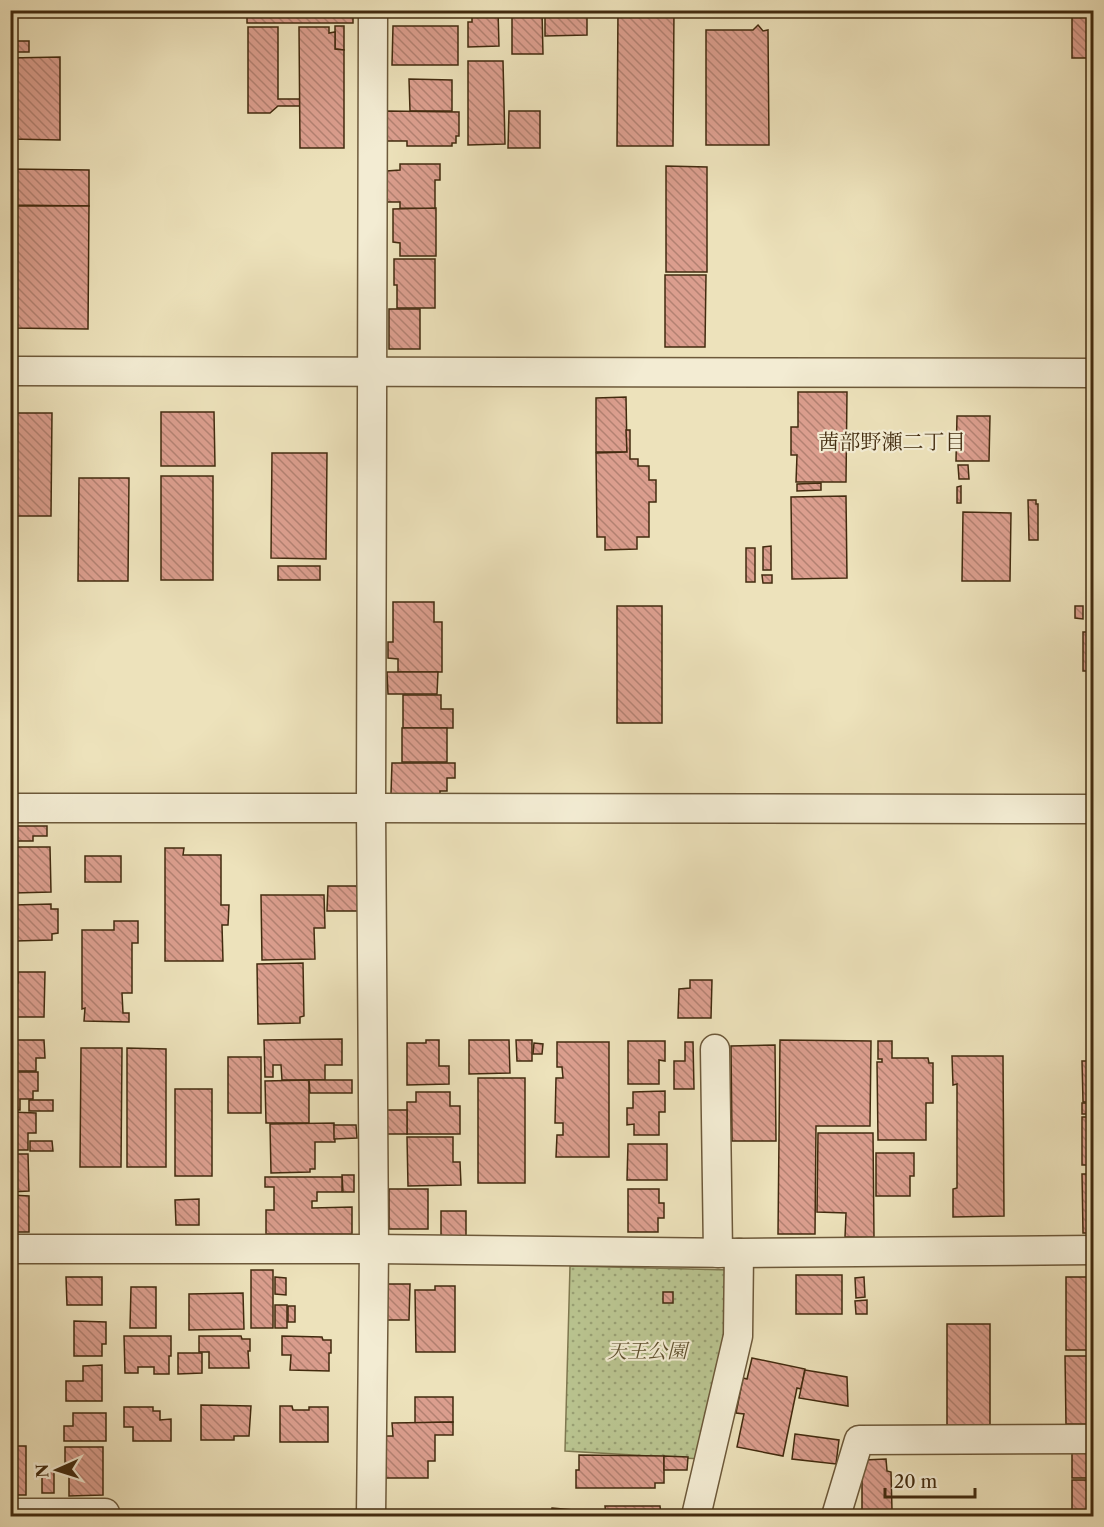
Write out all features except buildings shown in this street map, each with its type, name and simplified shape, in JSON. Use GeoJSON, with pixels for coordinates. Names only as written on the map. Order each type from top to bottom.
{"type":"FeatureCollection","features":[{"type":"Feature","properties":{"kind":"street"},"geometry":{"type":"LineString","coordinates":[[371,1516],[374,1249],[371,808],[373,10]]}},
{"type":"Feature","properties":{"kind":"street"},"geometry":{"type":"LineString","coordinates":[[10,371],[1094,373]]}},
{"type":"Feature","properties":{"kind":"street"},"geometry":{"type":"LineString","coordinates":[[10,808],[1094,809]]}},
{"type":"Feature","properties":{"kind":"street"},"geometry":{"type":"LineString","coordinates":[[696,1516],[738,1336],[728,1253],[715,1049]]}},
{"type":"Feature","properties":{"kind":"street"},"geometry":{"type":"LineString","coordinates":[[10,1249],[374,1249],[728,1253],[1094,1250]]}},
{"type":"Feature","properties":{"kind":"street"},"geometry":{"type":"LineString","coordinates":[[836,1516],[859,1440],[1094,1439]]}},
{"type":"Feature","properties":{"kind":"street"},"geometry":{"type":"LineString","coordinates":[[10,1513],[105,1513]]}},
{"type":"Feature","properties":{"kind":"green space","name":"天王公園"},"geometry":{"type":"Polygon","coordinates":[[[570,1266],[730,1270],[727,1355],[701,1459],[565,1451],[570,1266]]]}},
{"type":"Feature","properties":{"kind":"district","name":"茜部野瀬二丁目"},"geometry":{"type":"Point","coordinates":[892,442]}}]}
